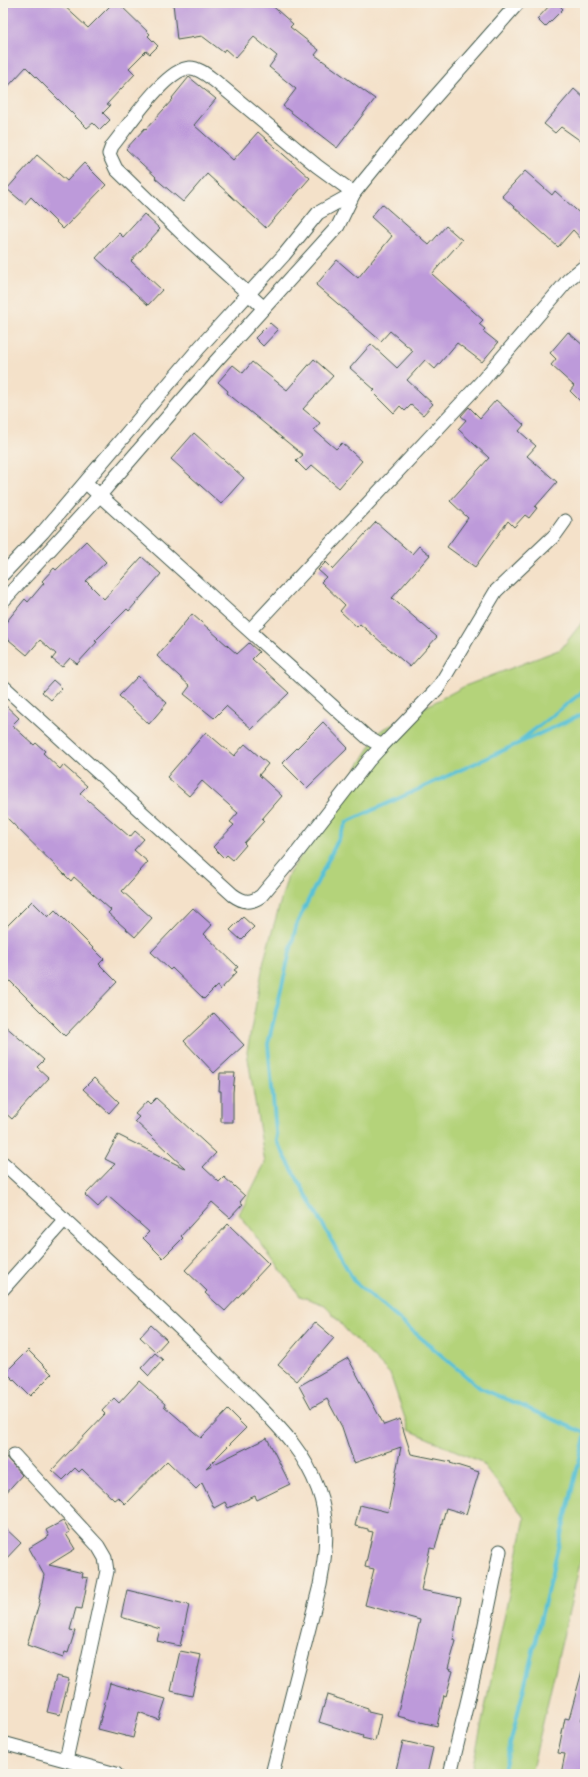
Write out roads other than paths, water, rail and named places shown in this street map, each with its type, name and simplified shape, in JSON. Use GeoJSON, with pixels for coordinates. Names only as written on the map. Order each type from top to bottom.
{"type":"FeatureCollection","features":[{"type":"Feature","properties":{"kind":"street"},"geometry":{"type":"LineString","coordinates":[[3,600],[100,496],[216,361],[338,226],[354,193],[398,139],[518,3]]}},
{"type":"Feature","properties":{"kind":"street"},"geometry":{"type":"LineString","coordinates":[[264,308],[190,241],[116,169],[109,154],[112,146],[162,83],[176,73],[190,68],[202,72],[215,81],[317,166],[354,193]]}},
{"type":"Feature","properties":{"kind":"street"},"geometry":{"type":"LineString","coordinates":[[3,574],[43,532],[86,483],[200,347],[249,294],[318,213],[354,193]]}},
{"type":"Feature","properties":{"kind":"street"},"geometry":{"type":"LineString","coordinates":[[250,630],[482,381],[569,279],[585,266]]}},
{"type":"Feature","properties":{"kind":"street"},"geometry":{"type":"LineString","coordinates":[[86,483],[368,738],[382,746]]}},
{"type":"Feature","properties":{"kind":"street"},"geometry":{"type":"LineString","coordinates":[[3,686],[233,895],[242,901],[255,900],[261,896],[293,858],[369,760],[438,688],[496,591],[555,535],[566,521]]}},
{"type":"Feature","properties":{"kind":"street"},"geometry":{"type":"LineString","coordinates":[[3,1163],[65,1219],[275,1422],[294,1444],[318,1490],[324,1512],[327,1538],[325,1561],[272,1774]]}},
{"type":"Feature","properties":{"kind":"street"},"geometry":{"type":"LineString","coordinates":[[3,1289],[65,1219]]}},
{"type":"Feature","properties":{"kind":"street"},"geometry":{"type":"LineString","coordinates":[[14,1454],[98,1546],[105,1558],[107,1570],[66,1760]]}},
{"type":"Feature","properties":{"kind":"street"},"geometry":{"type":"LineString","coordinates":[[450,1774],[479,1653],[500,1551]]}},
{"type":"Feature","properties":{"kind":"street"},"geometry":{"type":"LineString","coordinates":[[3,1742],[116,1774]]}},
{"type":"Feature","properties":{"kind":"waterway"},"geometry":{"type":"LineString","coordinates":[[521,740],[585,690]]}},
{"type":"Feature","properties":{"kind":"waterway"},"geometry":{"type":"LineString","coordinates":[[585,713],[347,822],[297,923],[268,1044],[277,1142],[354,1281],[480,1388],[585,1433]]}},
{"type":"Feature","properties":{"kind":"waterway"},"geometry":{"type":"LineString","coordinates":[[503,1774],[585,1437]]}}]}
